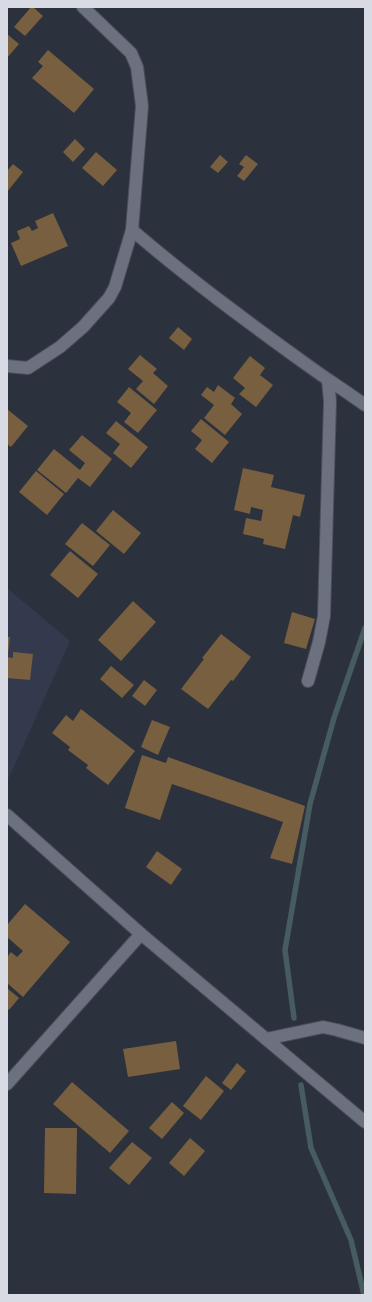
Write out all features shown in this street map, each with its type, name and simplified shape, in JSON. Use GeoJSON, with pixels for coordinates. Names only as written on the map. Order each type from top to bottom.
{"type":"FeatureCollection","features":[{"type":"Feature","properties":{"kind":"street"},"geometry":{"type":"LineString","coordinates":[[7,366],[28,368],[60,347],[83,327],[109,298],[115,287],[132,230],[142,106],[137,67],[131,53],[83,7]]}},
{"type":"Feature","properties":{"kind":"street"},"geometry":{"type":"LineString","coordinates":[[132,230],[179,270],[259,330],[365,405]]}},
{"type":"Feature","properties":{"kind":"street"},"geometry":{"type":"LineString","coordinates":[[308,681],[319,642],[324,616],[330,401],[328,380]]}},
{"type":"Feature","properties":{"kind":"street"},"geometry":{"type":"LineString","coordinates":[[7,815],[141,934],[365,1122]]}},
{"type":"Feature","properties":{"kind":"street"},"geometry":{"type":"LineString","coordinates":[[7,1084],[141,934]]}},
{"type":"Feature","properties":{"kind":"street"},"geometry":{"type":"LineString","coordinates":[[266,1039],[323,1028],[337,1030],[365,1038]]}},
{"type":"Feature","properties":{"kind":"shaded area"},"geometry":{"type":"Polygon","coordinates":[[[7,588],[70,641],[7,782],[7,588]]]}},
{"type":"Feature","properties":{"kind":"building"},"geometry":{"type":"Polygon","coordinates":[[[31,7],[43,16],[25,36],[14,27],[31,7]]]}},
{"type":"Feature","properties":{"kind":"building"},"geometry":{"type":"Polygon","coordinates":[[[7,34],[19,44],[7,58],[7,34]]]}},
{"type":"Feature","properties":{"kind":"building"},"geometry":{"type":"Polygon","coordinates":[[[48,50],[94,89],[74,113],[32,78],[43,66],[38,62],[48,50]]]}},
{"type":"Feature","properties":{"kind":"building"},"geometry":{"type":"Polygon","coordinates":[[[75,139],[85,149],[73,162],[63,152],[75,139]]]}},
{"type":"Feature","properties":{"kind":"building"},"geometry":{"type":"Polygon","coordinates":[[[96,152],[117,170],[103,186],[82,168],[96,152]]]}},
{"type":"Feature","properties":{"kind":"building"},"geometry":{"type":"Polygon","coordinates":[[[220,155],[228,162],[218,173],[210,167],[220,155]]]}},
{"type":"Feature","properties":{"kind":"building"},"geometry":{"type":"Polygon","coordinates":[[[246,155],[258,164],[244,181],[237,176],[244,167],[239,164],[246,155]]]}},
{"type":"Feature","properties":{"kind":"building"},"geometry":{"type":"Polygon","coordinates":[[[13,164],[23,172],[7,192],[7,171],[13,164]]]}},
{"type":"Feature","properties":{"kind":"building"},"geometry":{"type":"Polygon","coordinates":[[[53,213],[68,246],[21,266],[11,243],[20,239],[17,231],[29,226],[32,231],[38,228],[35,221],[53,213]]]}},
{"type":"Feature","properties":{"kind":"building"},"geometry":{"type":"Polygon","coordinates":[[[178,327],[192,339],[184,350],[169,338],[178,327]]]}},
{"type":"Feature","properties":{"kind":"building"},"geometry":{"type":"Polygon","coordinates":[[[140,355],[157,369],[153,373],[168,386],[154,404],[136,389],[143,381],[128,369],[140,355]]]}},
{"type":"Feature","properties":{"kind":"building"},"geometry":{"type":"Polygon","coordinates":[[[250,356],[265,368],[260,375],[273,385],[256,407],[239,394],[245,388],[233,378],[250,356]]]}},
{"type":"Feature","properties":{"kind":"building"},"geometry":{"type":"Polygon","coordinates":[[[218,385],[235,398],[231,404],[242,414],[225,435],[204,418],[214,405],[201,395],[207,387],[214,392],[218,385]]]}},
{"type":"Feature","properties":{"kind":"building"},"geometry":{"type":"Polygon","coordinates":[[[129,387],[157,410],[138,433],[124,422],[131,413],[117,402],[129,387]]]}},
{"type":"Feature","properties":{"kind":"building"},"geometry":{"type":"Polygon","coordinates":[[[7,409],[28,426],[11,447],[7,444],[7,409]]]}},
{"type":"Feature","properties":{"kind":"building"},"geometry":{"type":"Polygon","coordinates":[[[201,419],[229,442],[212,463],[195,449],[202,440],[191,431],[201,419]]]}},
{"type":"Feature","properties":{"kind":"building"},"geometry":{"type":"Polygon","coordinates":[[[116,421],[148,447],[131,468],[113,453],[120,444],[106,433],[116,421]]]}},
{"type":"Feature","properties":{"kind":"building"},"geometry":{"type":"Polygon","coordinates":[[[82,435],[112,459],[90,487],[78,478],[66,493],[37,470],[54,449],[80,470],[85,463],[69,450],[82,435]]]}},
{"type":"Feature","properties":{"kind":"building"},"geometry":{"type":"Polygon","coordinates":[[[243,468],[274,475],[271,487],[305,495],[300,517],[293,515],[285,549],[263,544],[264,539],[243,534],[246,518],[261,521],[263,510],[251,507],[250,514],[234,510],[243,468]]]}},
{"type":"Feature","properties":{"kind":"building"},"geometry":{"type":"Polygon","coordinates":[[[36,471],[64,494],[47,515],[19,492],[36,471]]]}},
{"type":"Feature","properties":{"kind":"building"},"geometry":{"type":"Polygon","coordinates":[[[113,510],[141,533],[124,554],[96,531],[113,510]]]}},
{"type":"Feature","properties":{"kind":"building"},"geometry":{"type":"Polygon","coordinates":[[[82,523],[110,545],[93,566],[65,544],[82,523]]]}},
{"type":"Feature","properties":{"kind":"building"},"geometry":{"type":"Polygon","coordinates":[[[70,551],[98,574],[78,598],[50,575],[70,551]]]}},
{"type":"Feature","properties":{"kind":"building"},"geometry":{"type":"Polygon","coordinates":[[[133,601],[156,622],[121,661],[98,640],[133,601]]]}},
{"type":"Feature","properties":{"kind":"building"},"geometry":{"type":"Polygon","coordinates":[[[292,612],[315,619],[306,649],[284,643],[292,612]]]}},
{"type":"Feature","properties":{"kind":"building"},"geometry":{"type":"Polygon","coordinates":[[[221,634],[251,657],[233,681],[231,680],[208,709],[181,689],[204,659],[202,658],[221,634]]]}},
{"type":"Feature","properties":{"kind":"building"},"geometry":{"type":"Polygon","coordinates":[[[7,637],[10,637],[8,654],[7,654],[7,637]]]}},
{"type":"Feature","properties":{"kind":"building"},"geometry":{"type":"Polygon","coordinates":[[[13,652],[33,654],[30,680],[7,678],[7,657],[13,658],[13,652]]]}},
{"type":"Feature","properties":{"kind":"building"},"geometry":{"type":"Polygon","coordinates":[[[111,666],[134,685],[122,698],[100,679],[111,666]]]}},
{"type":"Feature","properties":{"kind":"building"},"geometry":{"type":"Polygon","coordinates":[[[144,680],[157,690],[145,706],[132,696],[144,680]]]}},
{"type":"Feature","properties":{"kind":"building"},"geometry":{"type":"Polygon","coordinates":[[[81,709],[135,751],[108,785],[86,768],[88,765],[68,750],[70,747],[52,733],[66,715],[73,721],[81,709]]]}},
{"type":"Feature","properties":{"kind":"building"},"geometry":{"type":"Polygon","coordinates":[[[152,720],[170,727],[158,755],[141,747],[152,720]]]}},
{"type":"Feature","properties":{"kind":"building"},"geometry":{"type":"Polygon","coordinates":[[[142,755],[166,763],[168,757],[305,806],[292,864],[270,858],[283,822],[172,784],[160,820],[125,808],[142,755]]]}},
{"type":"Feature","properties":{"kind":"building"},"geometry":{"type":"Polygon","coordinates":[[[157,851],[182,869],[171,885],[146,867],[157,851]]]}},
{"type":"Feature","properties":{"kind":"building"},"geometry":{"type":"Polygon","coordinates":[[[25,904],[70,942],[23,997],[7,983],[7,957],[11,952],[17,957],[23,951],[7,937],[7,925],[25,904]]]}},
{"type":"Feature","properties":{"kind":"building"},"geometry":{"type":"Polygon","coordinates":[[[7,988],[19,998],[9,1010],[7,1008],[7,988]]]}},
{"type":"Feature","properties":{"kind":"building"},"geometry":{"type":"Polygon","coordinates":[[[176,1041],[180,1069],[128,1077],[123,1049],[176,1041]]]}},
{"type":"Feature","properties":{"kind":"building"},"geometry":{"type":"Polygon","coordinates":[[[237,1063],[246,1071],[231,1090],[222,1083],[237,1063]]]}},
{"type":"Feature","properties":{"kind":"building"},"geometry":{"type":"Polygon","coordinates":[[[206,1076],[224,1091],[201,1120],[183,1106],[206,1076]]]}},
{"type":"Feature","properties":{"kind":"building"},"geometry":{"type":"Polygon","coordinates":[[[72,1082],[129,1131],[110,1153],[53,1104],[72,1082]]]}},
{"type":"Feature","properties":{"kind":"building"},"geometry":{"type":"Polygon","coordinates":[[[172,1102],[184,1113],[162,1139],[149,1128],[172,1102]]]}},
{"type":"Feature","properties":{"kind":"building"},"geometry":{"type":"Polygon","coordinates":[[[45,1128],[77,1128],[76,1194],[44,1193],[45,1128]]]}},
{"type":"Feature","properties":{"kind":"building"},"geometry":{"type":"Polygon","coordinates":[[[190,1138],[205,1151],[184,1176],[169,1163],[190,1138]]]}},
{"type":"Feature","properties":{"kind":"building"},"geometry":{"type":"Polygon","coordinates":[[[132,1142],[152,1158],[129,1185],[109,1168],[132,1142]]]}},
{"type":"Feature","properties":{"kind":"waterway"},"geometry":{"type":"LineString","coordinates":[[294,1018],[285,950],[310,804],[334,718],[365,628]]}},
{"type":"Feature","properties":{"kind":"waterway"},"geometry":{"type":"LineString","coordinates":[[301,1085],[311,1148],[351,1240],[364,1295]]}}]}
